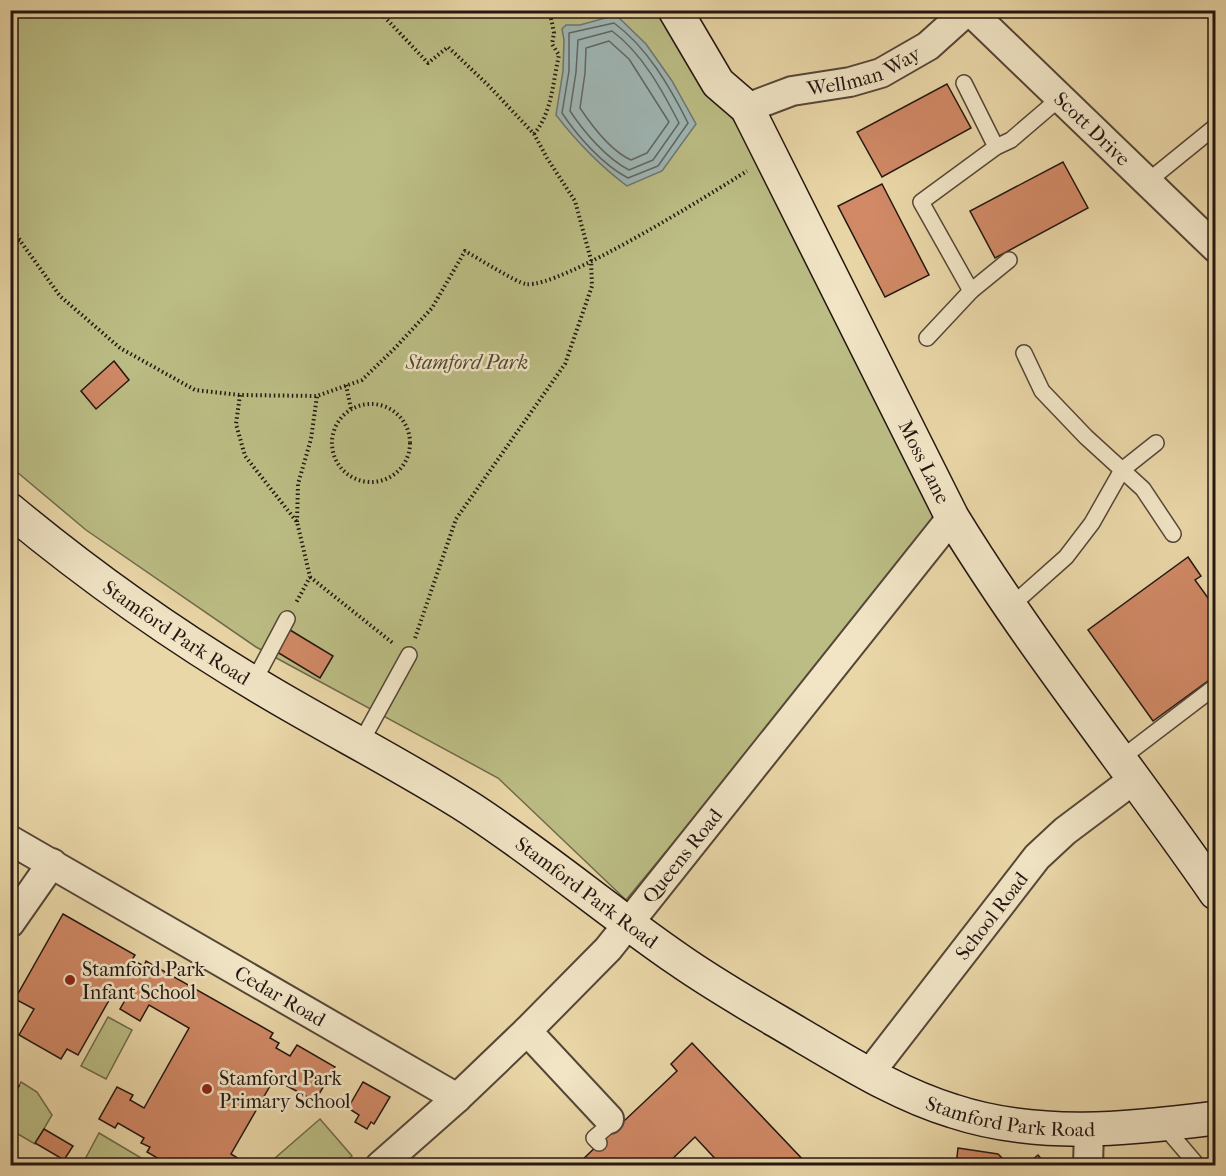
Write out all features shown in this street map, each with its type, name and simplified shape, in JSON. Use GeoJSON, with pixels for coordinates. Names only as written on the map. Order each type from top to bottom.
{"type":"FeatureCollection","features":[{"type":"Feature","properties":{"kind":"street","name":"Moss Lane"},"geometry":{"type":"LineString","coordinates":[[675,10],[718,83],[747,108],[952,517],[977,558],[1066,688],[1215,892]]}},
{"type":"Feature","properties":{"kind":"street","name":"Wellman Way"},"geometry":{"type":"LineString","coordinates":[[747,108],[792,91],[850,82],[881,73],[928,46],[968,10]]}},
{"type":"Feature","properties":{"kind":"street","name":"Scott Drive"},"geometry":{"type":"LineString","coordinates":[[968,10],[1215,248]]}},
{"type":"Feature","properties":{"kind":"street","name":"Stamford Park Road"},"geometry":{"type":"LineString","coordinates":[[10,510],[110,589],[176,635],[253,683],[475,812],[682,962],[770,1017],[869,1074],[918,1098],[970,1116],[1037,1128],[1089,1129],[1163,1125],[1215,1118]]}},
{"type":"Feature","properties":{"kind":"street","name":"Queens Road"},"geometry":{"type":"LineString","coordinates":[[380,1166],[527,1031],[608,949],[952,517]]}},
{"type":"Feature","properties":{"kind":"street","name":"School Road"},"geometry":{"type":"LineString","coordinates":[[869,1074],[1037,856],[1126,770]]}},
{"type":"Feature","properties":{"kind":"street","name":"Cedar Road"},"geometry":{"type":"LineString","coordinates":[[10,840],[456,1098]]}},
{"type":"Feature","properties":{"kind":"street"},"geometry":{"type":"LineString","coordinates":[[10,923],[52,863]]}},
{"type":"Feature","properties":{"kind":"street"},"geometry":{"type":"LineString","coordinates":[[527,1031],[604,1131]]}},
{"type":"Feature","properties":{"kind":"street"},"geometry":{"type":"LineString","coordinates":[[1088,1166],[1089,1129]]}},
{"type":"Feature","properties":{"kind":"lane"},"geometry":{"type":"LineString","coordinates":[[964,83],[996,147]]}},
{"type":"Feature","properties":{"kind":"lane"},"geometry":{"type":"LineString","coordinates":[[971,291],[921,202],[996,147],[1011,140],[1060,98]]}},
{"type":"Feature","properties":{"kind":"lane"},"geometry":{"type":"LineString","coordinates":[[1147,182],[1215,126]]}},
{"type":"Feature","properties":{"kind":"lane"},"geometry":{"type":"LineString","coordinates":[[927,338],[971,291],[1009,260]]}},
{"type":"Feature","properties":{"kind":"lane"},"geometry":{"type":"LineString","coordinates":[[1024,353],[1042,391],[1086,437],[1143,489],[1173,534]]}},
{"type":"Feature","properties":{"kind":"lane"},"geometry":{"type":"LineString","coordinates":[[1011,606],[1066,557],[1092,523],[1122,470],[1156,443]]}},
{"type":"Feature","properties":{"kind":"lane"},"geometry":{"type":"LineString","coordinates":[[253,683],[287,619]]}},
{"type":"Feature","properties":{"kind":"lane"},"geometry":{"type":"LineString","coordinates":[[360,744],[409,655]]}},
{"type":"Feature","properties":{"kind":"lane"},"geometry":{"type":"LineString","coordinates":[[1126,770],[1215,686]]}},
{"type":"Feature","properties":{"kind":"lane"},"geometry":{"type":"LineString","coordinates":[[1163,1125],[1198,1166]]}},
{"type":"Feature","properties":{"kind":"path"},"geometry":{"type":"LineString","coordinates":[[317,396],[311,439],[298,484],[297,522],[310,577],[409,655],[456,519],[565,364],[592,286],[591,260],[576,201],[534,134],[448,47],[428,63],[378,10]]}},
{"type":"Feature","properties":{"kind":"path"},"geometry":{"type":"LineString","coordinates":[[534,134],[542,126],[546,114],[559,55],[552,44],[554,33],[551,18],[561,10]]}},
{"type":"Feature","properties":{"kind":"path"},"geometry":{"type":"LineString","coordinates":[[10,224],[21,243],[60,296],[120,348],[195,390],[240,395],[317,396],[363,380],[432,308],[465,251],[526,284],[549,280],[675,216],[771,155]]}},
{"type":"Feature","properties":{"kind":"path"},"geometry":{"type":"LineString","coordinates":[[10,237],[21,243]]}},
{"type":"Feature","properties":{"kind":"path"},"geometry":{"type":"LineString","coordinates":[[346,385],[351,409]]}},
{"type":"Feature","properties":{"kind":"path"},"geometry":{"type":"LineString","coordinates":[[240,395],[236,424],[245,456],[297,522]]}},
{"type":"Feature","properties":{"kind":"path"},"geometry":{"type":"LineString","coordinates":[[377,404],[400,417],[407,428],[410,441],[408,454],[403,466],[393,476],[381,481],[362,481],[346,473],[337,464],[332,452],[333,434],[341,417],[351,409],[377,404]]}},
{"type":"Feature","properties":{"kind":"path"},"geometry":{"type":"LineString","coordinates":[[287,619],[310,577]]}},
{"type":"Feature","properties":{"kind":"green space","name":"Stamford Park"},"geometry":{"type":"Polygon","coordinates":[[[10,11],[670,11],[782,203],[940,520],[626,900],[498,778],[256,647],[86,530],[11,467],[10,11]]]}},
{"type":"Feature","properties":{"kind":"green space"},"geometry":{"type":"Polygon","coordinates":[[[108,1017],[132,1030],[106,1079],[81,1066],[108,1017]]]}},
{"type":"Feature","properties":{"kind":"green space"},"geometry":{"type":"Polygon","coordinates":[[[21,1082],[37,1092],[52,1115],[35,1144],[11,1130],[11,1102],[21,1082]]]}},
{"type":"Feature","properties":{"kind":"green space"},"geometry":{"type":"Polygon","coordinates":[[[320,1119],[352,1156],[340,1165],[267,1165],[320,1119]]]}},
{"type":"Feature","properties":{"kind":"green space"},"geometry":{"type":"Polygon","coordinates":[[[99,1133],[153,1165],[82,1165],[99,1133]]]}},
{"type":"Feature","properties":{"kind":"water"},"geometry":{"type":"Polygon","coordinates":[[[616,15],[646,44],[672,81],[696,124],[662,171],[627,186],[589,153],[556,115],[563,71],[562,29],[566,25],[580,25],[616,15]]]}},
{"type":"Feature","properties":{"kind":"building"},"geometry":{"type":"Polygon","coordinates":[[[947,84],[971,128],[882,177],[857,132],[947,84]]]}},
{"type":"Feature","properties":{"kind":"building"},"geometry":{"type":"Polygon","coordinates":[[[1063,162],[1088,208],[995,258],[970,211],[1063,162]]]}},
{"type":"Feature","properties":{"kind":"building"},"geometry":{"type":"Polygon","coordinates":[[[882,184],[929,275],[885,297],[838,206],[882,184]]]}},
{"type":"Feature","properties":{"kind":"building"},"geometry":{"type":"Polygon","coordinates":[[[114,361],[129,380],[96,409],[81,391],[114,361]]]}},
{"type":"Feature","properties":{"kind":"building"},"geometry":{"type":"Polygon","coordinates":[[[1188,557],[1201,576],[1195,580],[1216,609],[1216,675],[1153,721],[1088,630],[1188,557]]]}},
{"type":"Feature","properties":{"kind":"building"},"geometry":{"type":"Polygon","coordinates":[[[290,630],[333,656],[320,678],[277,652],[290,630]]]}},
{"type":"Feature","properties":{"kind":"building"},"geometry":{"type":"Polygon","coordinates":[[[63,914],[135,955],[132,960],[144,966],[146,961],[273,1033],[270,1038],[279,1043],[276,1048],[290,1056],[297,1045],[335,1067],[315,1101],[274,1079],[231,1154],[244,1162],[242,1166],[171,1166],[147,1152],[150,1147],[141,1143],[144,1138],[118,1123],[115,1128],[99,1119],[117,1087],[133,1095],[130,1100],[144,1108],[189,1028],[149,1005],[140,1021],[120,1009],[128,995],[116,988],[78,1055],[67,1049],[61,1059],[19,1035],[34,1009],[15,999],[63,914]]]}},
{"type":"Feature","properties":{"kind":"building"},"geometry":{"type":"Polygon","coordinates":[[[692,1043],[809,1166],[722,1166],[695,1137],[665,1166],[576,1166],[606,1137],[619,1117],[623,1122],[677,1071],[671,1064],[692,1043]]]}},
{"type":"Feature","properties":{"kind":"building"},"geometry":{"type":"Polygon","coordinates":[[[10,1081],[19,1086],[10,1102],[10,1081]]]}},
{"type":"Feature","properties":{"kind":"building"},"geometry":{"type":"Polygon","coordinates":[[[363,1082],[390,1097],[374,1124],[371,1122],[367,1129],[355,1122],[359,1115],[348,1108],[363,1082]]]}},
{"type":"Feature","properties":{"kind":"building"},"geometry":{"type":"Polygon","coordinates":[[[44,1129],[73,1146],[64,1160],[35,1143],[44,1129]]]}},
{"type":"Feature","properties":{"kind":"building"},"geometry":{"type":"Polygon","coordinates":[[[958,1148],[998,1154],[1010,1166],[956,1166],[958,1148]]]}},
{"type":"Feature","properties":{"kind":"building"},"geometry":{"type":"Polygon","coordinates":[[[1038,1155],[1047,1166],[1025,1166],[1038,1155]]]}},
{"type":"Feature","properties":{"kind":"place","name":"Stamford Park Infant School"},"geometry":{"type":"Point","coordinates":[70,980]}},
{"type":"Feature","properties":{"kind":"place","name":"Stamford Park Primary School"},"geometry":{"type":"Point","coordinates":[207,1089]}}]}
